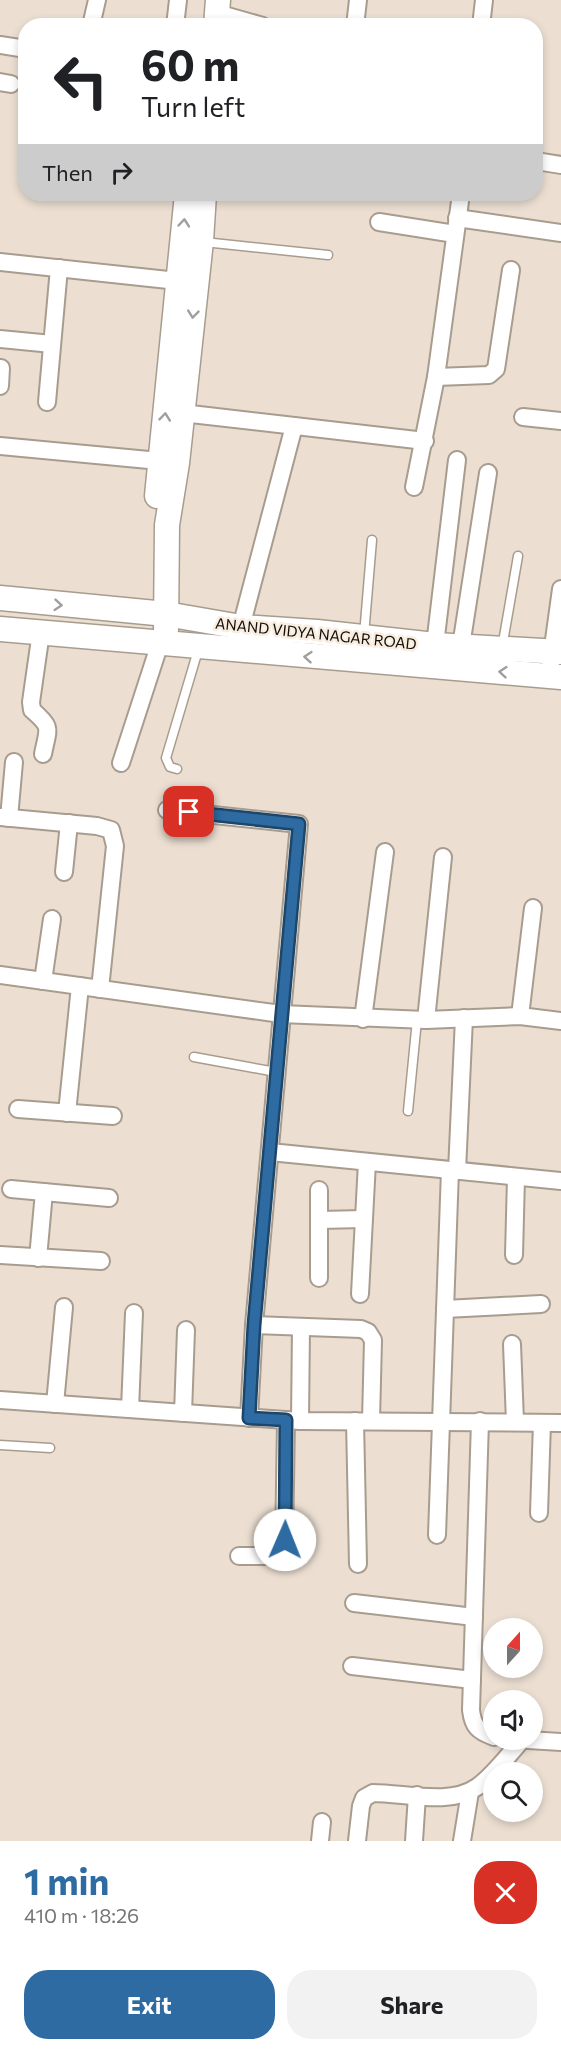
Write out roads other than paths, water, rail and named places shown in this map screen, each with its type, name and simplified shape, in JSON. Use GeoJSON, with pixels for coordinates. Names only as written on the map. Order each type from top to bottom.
{"type":"FeatureCollection","features":[{"type":"Feature","properties":{"kind":"main road"},"geometry":{"type":"LineString","coordinates":[[169,462],[182,413],[188,282],[187,201]]}},
{"type":"Feature","properties":{"kind":"main road"},"geometry":{"type":"LineString","coordinates":[[157,643],[167,525],[169,462],[188,282],[201,242],[204,201]]}},
{"type":"Feature","properties":{"kind":"main road","name":"ANAND VIDYA NAGAR ROAD"},"geometry":{"type":"LineString","coordinates":[[0,598],[158,614],[241,627],[435,645],[557,652]]}},
{"type":"Feature","properties":{"kind":"main road","name":"ANAND VIDYA NAGAR ROAD"},"geometry":{"type":"LineString","coordinates":[[0,629],[555,677]]}},
{"type":"Feature","properties":{"kind":"street"},"geometry":{"type":"LineString","coordinates":[[93,18],[97,0]]}},
{"type":"Feature","properties":{"kind":"street"},"geometry":{"type":"LineString","coordinates":[[176,18],[178,0]]}},
{"type":"Feature","properties":{"kind":"street"},"geometry":{"type":"LineString","coordinates":[[357,18],[358,0]]}},
{"type":"Feature","properties":{"kind":"street"},"geometry":{"type":"LineString","coordinates":[[482,18],[484,0]]}},
{"type":"Feature","properties":{"kind":"street"},"geometry":{"type":"LineString","coordinates":[[212,13],[232,18]]}},
{"type":"Feature","properties":{"kind":"street"},"geometry":{"type":"LineString","coordinates":[[0,45],[18,48]]}},
{"type":"Feature","properties":{"kind":"street"},"geometry":{"type":"LineString","coordinates":[[543,162],[561,165]]}},
{"type":"Feature","properties":{"kind":"street"},"geometry":{"type":"LineString","coordinates":[[414,486],[425,441],[436,377],[459,201]]}},
{"type":"Feature","properties":{"kind":"street"},"geometry":{"type":"LineString","coordinates":[[379,222],[561,233]]}},
{"type":"Feature","properties":{"kind":"street"},"geometry":{"type":"LineString","coordinates":[[0,262],[188,282]]}},
{"type":"Feature","properties":{"kind":"street"},"geometry":{"type":"LineString","coordinates":[[47,402],[59,268]]}},
{"type":"Feature","properties":{"kind":"street"},"geometry":{"type":"LineString","coordinates":[[436,377],[489,375],[496,369],[511,270]]}},
{"type":"Feature","properties":{"kind":"street"},"geometry":{"type":"LineString","coordinates":[[0,339],[52,344]]}},
{"type":"Feature","properties":{"kind":"street"},"geometry":{"type":"LineString","coordinates":[[0,386],[1,368]]}},
{"type":"Feature","properties":{"kind":"street"},"geometry":{"type":"LineString","coordinates":[[182,413],[425,441]]}},
{"type":"Feature","properties":{"kind":"street"},"geometry":{"type":"LineString","coordinates":[[523,417],[561,421]]}},
{"type":"Feature","properties":{"kind":"street"},"geometry":{"type":"LineString","coordinates":[[241,627],[294,426]]}},
{"type":"Feature","properties":{"kind":"street"},"geometry":{"type":"LineString","coordinates":[[0,446],[169,462]]}},
{"type":"Feature","properties":{"kind":"street"},"geometry":{"type":"LineString","coordinates":[[435,645],[458,460]]}},
{"type":"Feature","properties":{"kind":"street"},"geometry":{"type":"LineString","coordinates":[[461,646],[488,473]]}},
{"type":"Feature","properties":{"kind":"street"},"geometry":{"type":"LineString","coordinates":[[555,677],[561,589]]}},
{"type":"Feature","properties":{"kind":"street"},"geometry":{"type":"LineString","coordinates":[[41,632],[31,702],[32,710],[45,721],[48,729],[43,754]]}},
{"type":"Feature","properties":{"kind":"street"},"geometry":{"type":"LineString","coordinates":[[121,763],[157,643]]}},
{"type":"Feature","properties":{"kind":"street"},"geometry":{"type":"LineString","coordinates":[[14,762],[4,818],[105,827],[111,830],[114,837],[115,846],[100,989]]}},
{"type":"Feature","properties":{"kind":"street"},"geometry":{"type":"LineString","coordinates":[[167,810],[299,824],[254,1325],[249,1418]]}},
{"type":"Feature","properties":{"kind":"street"},"geometry":{"type":"LineString","coordinates":[[64,872],[69,823]]}},
{"type":"Feature","properties":{"kind":"street"},"geometry":{"type":"LineString","coordinates":[[363,1019],[385,852]]}},
{"type":"Feature","properties":{"kind":"street"},"geometry":{"type":"LineString","coordinates":[[421,1020],[443,858]]}},
{"type":"Feature","properties":{"kind":"street"},"geometry":{"type":"LineString","coordinates":[[519,1016],[533,908]]}},
{"type":"Feature","properties":{"kind":"street"},"geometry":{"type":"LineString","coordinates":[[43,981],[52,919]]}},
{"type":"Feature","properties":{"kind":"street"},"geometry":{"type":"LineString","coordinates":[[0,975],[281,1014],[421,1020],[519,1016],[561,1021]]}},
{"type":"Feature","properties":{"kind":"street"},"geometry":{"type":"LineString","coordinates":[[67,1113],[80,986]]}},
{"type":"Feature","properties":{"kind":"street"},"geometry":{"type":"LineString","coordinates":[[437,1535],[445,1310],[464,1018]]}},
{"type":"Feature","properties":{"kind":"street"},"geometry":{"type":"LineString","coordinates":[[18,1109],[112,1116]]}},
{"type":"Feature","properties":{"kind":"street"},"geometry":{"type":"LineString","coordinates":[[270,1152],[561,1182]]}},
{"type":"Feature","properties":{"kind":"street"},"geometry":{"type":"LineString","coordinates":[[360,1294],[367,1162]]}},
{"type":"Feature","properties":{"kind":"street"},"geometry":{"type":"LineString","coordinates":[[514,1255],[516,1177]]}},
{"type":"Feature","properties":{"kind":"street"},"geometry":{"type":"LineString","coordinates":[[10,1189],[109,1198]]}},
{"type":"Feature","properties":{"kind":"street"},"geometry":{"type":"LineString","coordinates":[[319,1190],[319,1278]]}},
{"type":"Feature","properties":{"kind":"street"},"geometry":{"type":"LineString","coordinates":[[38,1258],[44,1192]]}},
{"type":"Feature","properties":{"kind":"street"},"geometry":{"type":"LineString","coordinates":[[319,1220],[364,1219]]}},
{"type":"Feature","properties":{"kind":"street"},"geometry":{"type":"LineString","coordinates":[[0,1255],[101,1261]]}},
{"type":"Feature","properties":{"kind":"street"},"geometry":{"type":"LineString","coordinates":[[445,1310],[541,1304]]}},
{"type":"Feature","properties":{"kind":"street"},"geometry":{"type":"LineString","coordinates":[[55,1404],[64,1307]]}},
{"type":"Feature","properties":{"kind":"street"},"geometry":{"type":"LineString","coordinates":[[130,1409],[134,1313]]}},
{"type":"Feature","properties":{"kind":"street"},"geometry":{"type":"LineString","coordinates":[[254,1325],[361,1329],[369,1332],[373,1340],[363,1421],[358,1564]]}},
{"type":"Feature","properties":{"kind":"street"},"geometry":{"type":"LineString","coordinates":[[238,1556],[275,1556],[284,1550],[301,1327]]}},
{"type":"Feature","properties":{"kind":"street"},"geometry":{"type":"LineString","coordinates":[[183,1413],[186,1330]]}},
{"type":"Feature","properties":{"kind":"street"},"geometry":{"type":"LineString","coordinates":[[512,1344],[515,1422]]}},
{"type":"Feature","properties":{"kind":"street"},"geometry":{"type":"LineString","coordinates":[[0,1400],[293,1420],[561,1423]]}},
{"type":"Feature","properties":{"kind":"street"},"geometry":{"type":"LineString","coordinates":[[480,1421],[472,1680],[473,1724],[483,1732]]}},
{"type":"Feature","properties":{"kind":"street"},"geometry":{"type":"LineString","coordinates":[[539,1513],[542,1423]]}},
{"type":"Feature","properties":{"kind":"street"},"geometry":{"type":"LineString","coordinates":[[354,1603],[474,1617]]}},
{"type":"Feature","properties":{"kind":"street"},"geometry":{"type":"LineString","coordinates":[[351,1666],[472,1680]]}},
{"type":"Feature","properties":{"kind":"street"},"geometry":{"type":"LineString","coordinates":[[543,1741],[561,1742]]}},
{"type":"Feature","properties":{"kind":"street"},"geometry":{"type":"LineString","coordinates":[[357,1841],[364,1798],[373,1793],[450,1798],[470,1792],[479,1786],[513,1750]]}},
{"type":"Feature","properties":{"kind":"street"},"geometry":{"type":"LineString","coordinates":[[462,1841],[470,1792]]}},
{"type":"Feature","properties":{"kind":"street"},"geometry":{"type":"LineString","coordinates":[[414,1841],[417,1795]]}},
{"type":"Feature","properties":{"kind":"street"},"geometry":{"type":"LineString","coordinates":[[320,1841],[322,1822]]}},
{"type":"Feature","properties":{"kind":"lane"},"geometry":{"type":"LineString","coordinates":[[201,242],[328,255]]}},
{"type":"Feature","properties":{"kind":"lane"},"geometry":{"type":"LineString","coordinates":[[364,637],[372,540]]}},
{"type":"Feature","properties":{"kind":"lane"},"geometry":{"type":"LineString","coordinates":[[501,648],[518,556]]}},
{"type":"Feature","properties":{"kind":"lane"},"geometry":{"type":"LineString","coordinates":[[177,770],[170,767],[166,758],[199,647]]}},
{"type":"Feature","properties":{"kind":"lane"},"geometry":{"type":"LineString","coordinates":[[408,1111],[421,1020]]}},
{"type":"Feature","properties":{"kind":"lane"},"geometry":{"type":"LineString","coordinates":[[194,1057],[276,1072]]}},
{"type":"Feature","properties":{"kind":"lane"},"geometry":{"type":"LineString","coordinates":[[0,1444],[50,1448]]}}]}
